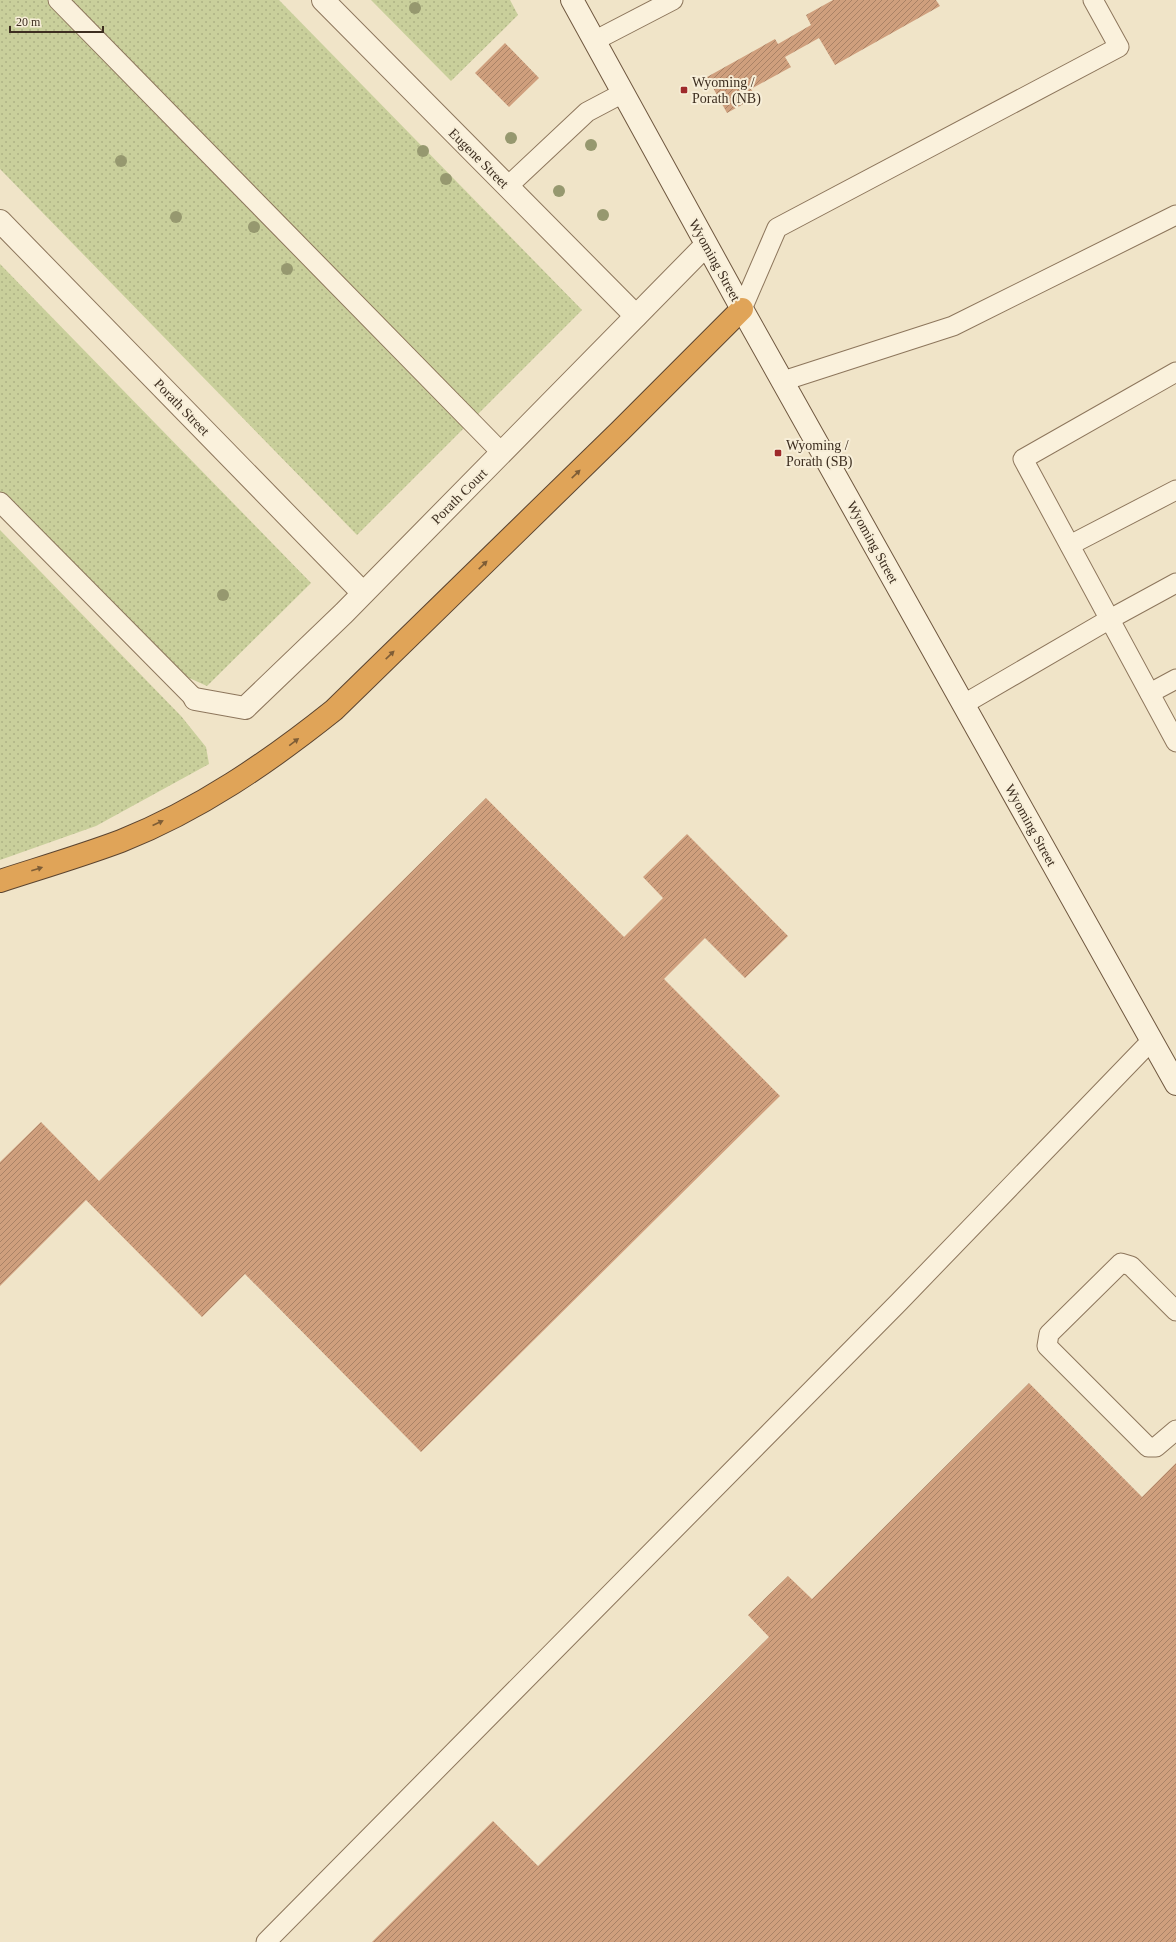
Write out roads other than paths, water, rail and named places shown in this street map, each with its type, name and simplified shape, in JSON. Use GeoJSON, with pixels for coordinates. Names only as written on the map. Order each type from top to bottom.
{"type":"FeatureCollection","features":[{"type":"Feature","properties":{"kind":"highway"},"geometry":{"type":"LineString","coordinates":[[0,881],[122,840],[164,821],[221,791],[262,765],[303,735],[334,710],[626,425],[742,309]]}},
{"type":"Feature","properties":{"kind":"street","name":"Eugene Street"},"geometry":{"type":"LineString","coordinates":[[323,0],[636,316]]}},
{"type":"Feature","properties":{"kind":"street","name":"Wyoming Street"},"geometry":{"type":"LineString","coordinates":[[572,0],[706,245],[1176,1084]]}},
{"type":"Feature","properties":{"kind":"street","name":"Porath Street"},"geometry":{"type":"LineString","coordinates":[[0,221],[363,593]]}},
{"type":"Feature","properties":{"kind":"street","name":"Porath Court"},"geometry":{"type":"LineString","coordinates":[[195,699],[244,708],[363,593],[706,245]]}},
{"type":"Feature","properties":{"kind":"lane"},"geometry":{"type":"LineString","coordinates":[[58,0],[502,453]]}},
{"type":"Feature","properties":{"kind":"lane"},"geometry":{"type":"LineString","coordinates":[[594,41],[673,0]]}},
{"type":"Feature","properties":{"kind":"lane"},"geometry":{"type":"LineString","coordinates":[[742,309],[777,228],[1119,47],[1093,0]]}},
{"type":"Feature","properties":{"kind":"lane"},"geometry":{"type":"LineString","coordinates":[[507,187],[587,112],[623,94]]}},
{"type":"Feature","properties":{"kind":"lane"},"geometry":{"type":"LineString","coordinates":[[783,381],[953,326],[1176,215]]}},
{"type":"Feature","properties":{"kind":"lane"},"geometry":{"type":"LineString","coordinates":[[1176,372],[1023,459],[1176,742]]}},
{"type":"Feature","properties":{"kind":"lane"},"geometry":{"type":"LineString","coordinates":[[1070,545],[1176,490]]}},
{"type":"Feature","properties":{"kind":"lane"},"geometry":{"type":"LineString","coordinates":[[0,502],[195,699]]}},
{"type":"Feature","properties":{"kind":"lane"},"geometry":{"type":"LineString","coordinates":[[964,704],[1110,619],[1176,583]]}},
{"type":"Feature","properties":{"kind":"lane"},"geometry":{"type":"LineString","coordinates":[[1150,693],[1176,679]]}},
{"type":"Feature","properties":{"kind":"lane"},"geometry":{"type":"LineString","coordinates":[[266,1942],[899,1302],[1152,1040]]}},
{"type":"Feature","properties":{"kind":"lane"},"geometry":{"type":"LineString","coordinates":[[1176,1311],[1131,1266],[1121,1263],[1049,1334],[1047,1346],[1148,1447],[1156,1447],[1176,1430]]}},
{"type":"Feature","properties":{"kind":"place","name":"Wyoming / Porath (NB)"},"geometry":{"type":"Point","coordinates":[684,90]}},
{"type":"Feature","properties":{"kind":"place","name":"Wyoming / Porath (SB)"},"geometry":{"type":"Point","coordinates":[778,453]}}]}
